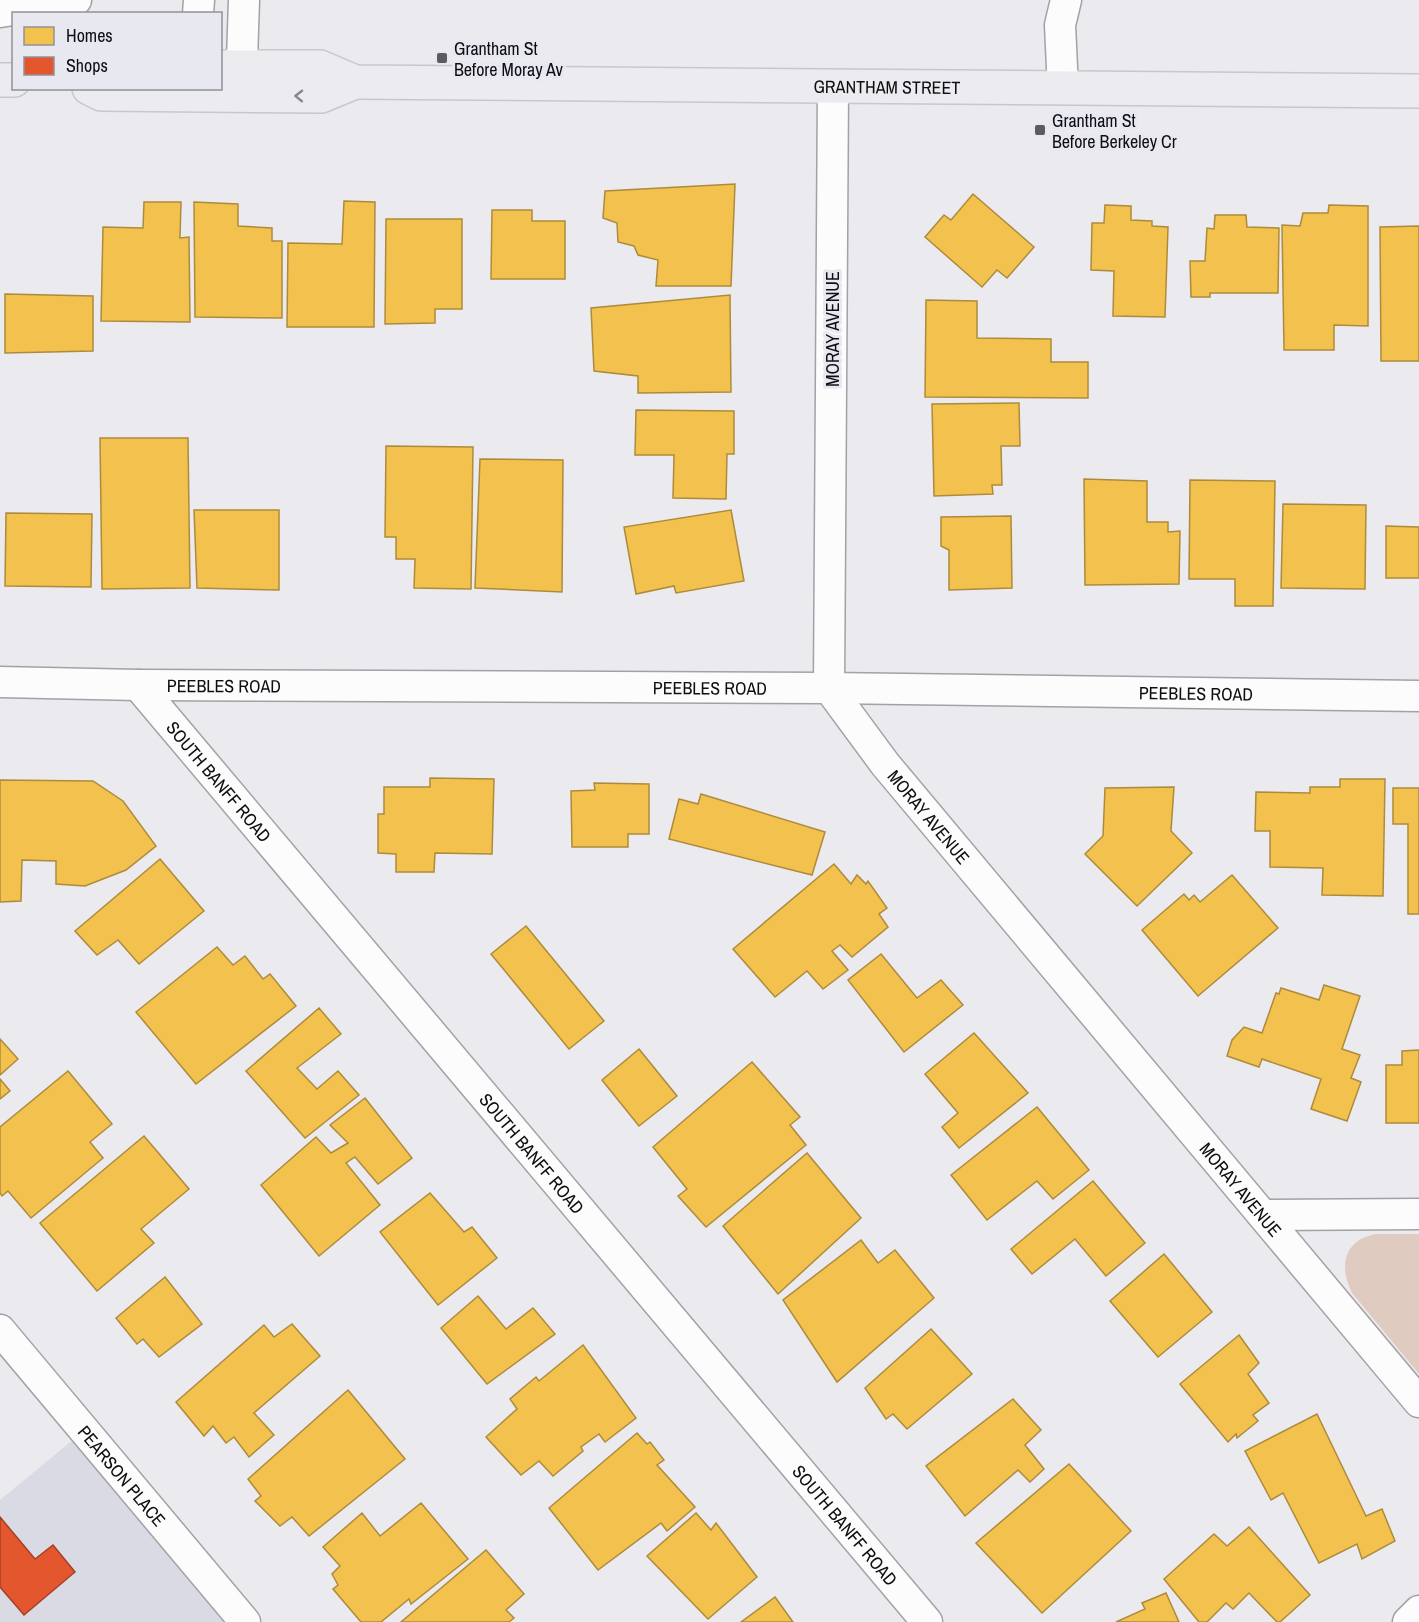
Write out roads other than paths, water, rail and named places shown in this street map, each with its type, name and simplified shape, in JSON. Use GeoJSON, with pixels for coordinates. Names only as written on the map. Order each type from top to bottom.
{"type":"FeatureCollection","features":[{"type":"Feature","properties":{"kind":"main road","name":"GRANTHAM STREET"},"geometry":{"type":"LineString","coordinates":[[234,76],[321,96],[355,82],[1419,91]]}},
{"type":"Feature","properties":{"kind":"main road","name":"GRANTHAM STREET"},"geometry":{"type":"LineString","coordinates":[[94,90],[101,93],[192,92]]}},
{"type":"Feature","properties":{"kind":"street"},"geometry":{"type":"LineString","coordinates":[[0,12],[76,0]]}},
{"type":"Feature","properties":{"kind":"street"},"geometry":{"type":"LineString","coordinates":[[234,76],[244,0]]}},
{"type":"Feature","properties":{"kind":"street"},"geometry":{"type":"LineString","coordinates":[[1063,89],[1060,25],[1066,0]]}},
{"type":"Feature","properties":{"kind":"street","name":"MORAY AVENUE"},"geometry":{"type":"LineString","coordinates":[[833,87],[828,688],[885,765],[1419,1402]]}},
{"type":"Feature","properties":{"kind":"street","name":"PEEBLES ROAD"},"geometry":{"type":"LineString","coordinates":[[0,682],[138,685],[828,688],[1419,696]]}},
{"type":"Feature","properties":{"kind":"street","name":"SOUTH BANFF ROAD"},"geometry":{"type":"LineString","coordinates":[[138,685],[927,1622]]}},
{"type":"Feature","properties":{"kind":"street"},"geometry":{"type":"LineString","coordinates":[[1263,1215],[1419,1214]]}},
{"type":"Feature","properties":{"kind":"street","name":"PEARSON PLACE"},"geometry":{"type":"LineString","coordinates":[[0,1330],[245,1622]]}},
{"type":"Feature","properties":{"kind":"street"},"geometry":{"type":"LineString","coordinates":[[1408,1622],[1419,1611]]}},
{"type":"Feature","properties":{"kind":"place","name":"Grantham St Before Moray Av"},"geometry":{"type":"Point","coordinates":[442,58]}},
{"type":"Feature","properties":{"kind":"place","name":"Grantham St Before Berkeley Cr"},"geometry":{"type":"Point","coordinates":[1040,130]}}]}
